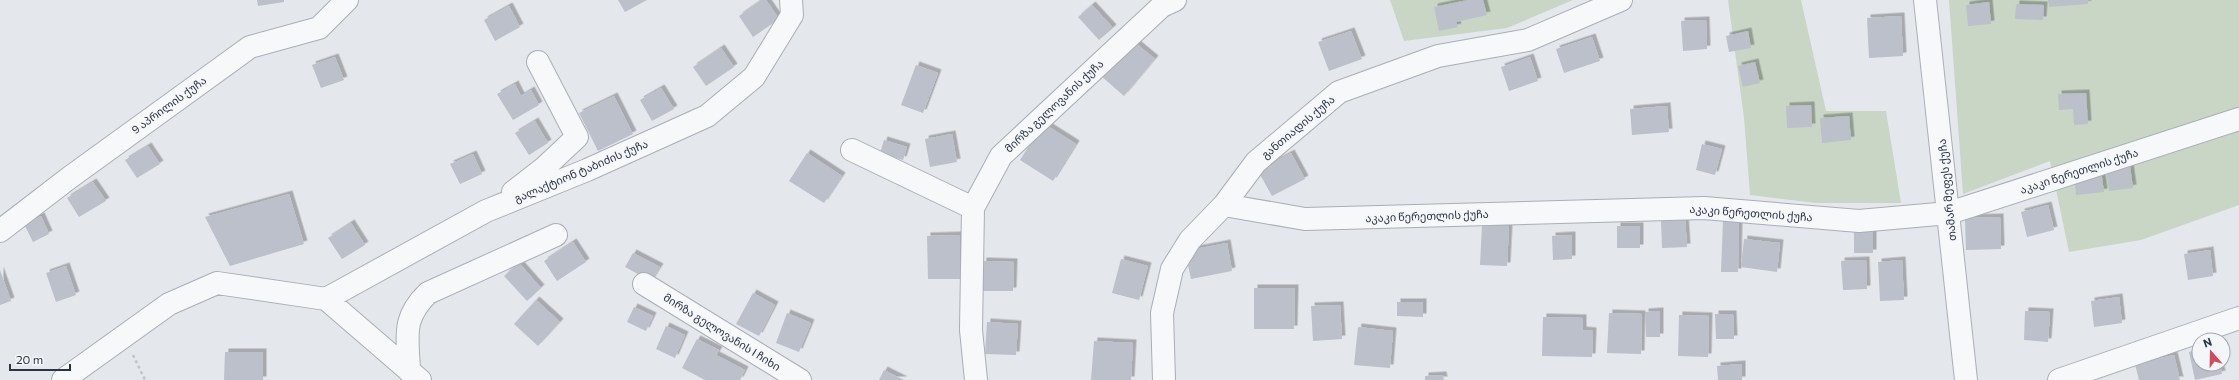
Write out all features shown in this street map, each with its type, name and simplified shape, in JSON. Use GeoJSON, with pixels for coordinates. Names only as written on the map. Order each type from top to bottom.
{"type":"FeatureCollection","features":[{"type":"Feature","properties":{"kind":"street","name":"9 აპრილის ქუჩა"},"geometry":{"type":"LineString","coordinates":[[0,231],[75,174],[250,47],[319,28],[347,0]]}},
{"type":"Feature","properties":{"kind":"street","name":"გალაქტიონ ტაბიძის ქუჩა"},"geometry":{"type":"LineString","coordinates":[[326,299],[486,211],[587,170],[707,116],[754,77],[792,15],[791,0]]}},
{"type":"Feature","properties":{"kind":"street","name":"მირზა გელოვანის ქუჩა"},"geometry":{"type":"LineString","coordinates":[[976,380],[971,330],[973,208],[1001,156],[1162,6],[1175,0]]}},
{"type":"Feature","properties":{"kind":"street","name":"განთიადის ქუჩა"},"geometry":{"type":"LineString","coordinates":[[1164,380],[1162,313],[1172,269],[1190,240],[1224,205],[1256,162],[1339,92],[1438,56],[1528,40],[1621,0]]}},
{"type":"Feature","properties":{"kind":"street","name":"თამარ მეფეს ქუჩა"},"geometry":{"type":"LineString","coordinates":[[1925,0],[1966,380]]}},
{"type":"Feature","properties":{"kind":"street"},"geometry":{"type":"LineString","coordinates":[[486,211],[544,168],[578,137],[538,62]]}},
{"type":"Feature","properties":{"kind":"street","name":"აკაკი წერეთლის ქუჩა"},"geometry":{"type":"LineString","coordinates":[[1224,205],[1305,219],[1704,208],[1859,221],[1949,213],[2239,119]]}},
{"type":"Feature","properties":{"kind":"street"},"geometry":{"type":"LineString","coordinates":[[852,150],[973,208]]}},
{"type":"Feature","properties":{"kind":"street"},"geometry":{"type":"LineString","coordinates":[[414,375],[408,320],[417,304],[428,293],[556,235]]}},
{"type":"Feature","properties":{"kind":"street"},"geometry":{"type":"LineString","coordinates":[[63,380],[169,304],[216,284],[326,299],[414,375]]}},
{"type":"Feature","properties":{"kind":"street","name":"მირზა გელოვანის I ჩიხი"},"geometry":{"type":"LineString","coordinates":[[644,284],[800,380]]}},
{"type":"Feature","properties":{"kind":"street"},"geometry":{"type":"LineString","coordinates":[[2059,380],[2239,318]]}},
{"type":"Feature","properties":{"kind":"path"},"geometry":{"type":"LineString","coordinates":[[125,336],[145,380]]}},
{"type":"Feature","properties":{"kind":"green space"},"geometry":{"type":"Polygon","coordinates":[[[1390,0],[1573,0],[1507,28],[1404,41],[1390,0]]]}},
{"type":"Feature","properties":{"kind":"green space"},"geometry":{"type":"Polygon","coordinates":[[[1728,0],[1801,0],[1826,111],[1886,111],[1901,203],[1816,203],[1750,195],[1744,118],[1728,0]]]}},
{"type":"Feature","properties":{"kind":"green space"},"geometry":{"type":"Polygon","coordinates":[[[1949,0],[2239,0],[2239,205],[2141,240],[2069,252],[2050,161],[1963,194],[1949,0]]]}},
{"type":"Feature","properties":{"kind":"building"},"geometry":{"type":"Polygon","coordinates":[[[257,0],[284,0],[284,2],[258,6],[257,0]]]}},
{"type":"Feature","properties":{"kind":"building"},"geometry":{"type":"Polygon","coordinates":[[[618,0],[647,0],[625,12],[618,0]]]}},
{"type":"Feature","properties":{"kind":"building"},"geometry":{"type":"Polygon","coordinates":[[[762,0],[766,0],[779,19],[753,37],[739,16],[762,0]]]}},
{"type":"Feature","properties":{"kind":"building"},"geometry":{"type":"Polygon","coordinates":[[[1468,0],[1483,0],[1487,15],[1456,22],[1458,27],[1439,31],[1434,7],[1468,0]]]}},
{"type":"Feature","properties":{"kind":"building"},"geometry":{"type":"Polygon","coordinates":[[[2048,0],[2088,0],[2088,4],[2049,7],[2048,0]]]}},
{"type":"Feature","properties":{"kind":"building"},"geometry":{"type":"Polygon","coordinates":[[[1989,2],[1991,24],[1968,26],[1966,5],[1989,2]]]}},
{"type":"Feature","properties":{"kind":"building"},"geometry":{"type":"Polygon","coordinates":[[[2016,4],[2044,5],[2043,20],[2015,19],[2016,4]]]}},
{"type":"Feature","properties":{"kind":"building"},"geometry":{"type":"Polygon","coordinates":[[[1092,5],[1113,28],[1099,40],[1078,17],[1092,5]]]}},
{"type":"Feature","properties":{"kind":"building"},"geometry":{"type":"Polygon","coordinates":[[[509,6],[520,27],[495,41],[484,20],[509,6]]]}},
{"type":"Feature","properties":{"kind":"building"},"geometry":{"type":"Polygon","coordinates":[[[1901,16],[1903,56],[1869,58],[1867,18],[1901,16]]]}},
{"type":"Feature","properties":{"kind":"building"},"geometry":{"type":"Polygon","coordinates":[[[1706,20],[1707,49],[1683,51],[1681,21],[1706,20]]]}},
{"type":"Feature","properties":{"kind":"building"},"geometry":{"type":"Polygon","coordinates":[[[1351,31],[1362,59],[1329,71],[1318,42],[1351,31]]]}},
{"type":"Feature","properties":{"kind":"building"},"geometry":{"type":"Polygon","coordinates":[[[1748,31],[1751,48],[1729,52],[1726,36],[1748,31]]]}},
{"type":"Feature","properties":{"kind":"building"},"geometry":{"type":"Polygon","coordinates":[[[1592,37],[1600,61],[1564,73],[1556,49],[1592,37]]]}},
{"type":"Feature","properties":{"kind":"building"},"geometry":{"type":"Polygon","coordinates":[[[1132,40],[1155,59],[1124,96],[1101,76],[1132,40]]]}},
{"type":"Feature","properties":{"kind":"building"},"geometry":{"type":"Polygon","coordinates":[[[721,48],[734,67],[706,86],[693,67],[721,48]]]}},
{"type":"Feature","properties":{"kind":"building"},"geometry":{"type":"Polygon","coordinates":[[[335,57],[344,80],[321,88],[312,65],[335,57]]]}},
{"type":"Feature","properties":{"kind":"building"},"geometry":{"type":"Polygon","coordinates":[[[1530,57],[1538,81],[1509,91],[1501,67],[1530,57]]]}},
{"type":"Feature","properties":{"kind":"building"},"geometry":{"type":"Polygon","coordinates":[[[1755,62],[1760,83],[1743,87],[1738,66],[1755,62]]]}},
{"type":"Feature","properties":{"kind":"building"},"geometry":{"type":"Polygon","coordinates":[[[916,65],[938,73],[923,113],[901,105],[916,65]]]}},
{"type":"Feature","properties":{"kind":"building"},"geometry":{"type":"Polygon","coordinates":[[[515,84],[521,96],[531,90],[539,105],[513,120],[497,94],[515,84]]]}},
{"type":"Feature","properties":{"kind":"building"},"geometry":{"type":"Polygon","coordinates":[[[661,88],[674,109],[652,121],[640,100],[661,88]]]}},
{"type":"Feature","properties":{"kind":"building"},"geometry":{"type":"Polygon","coordinates":[[[2086,93],[2088,124],[2074,125],[2073,109],[2059,110],[2058,94],[2086,93]]]}},
{"type":"Feature","properties":{"kind":"building"},"geometry":{"type":"Polygon","coordinates":[[[614,96],[633,134],[598,151],[579,113],[614,96]]]}},
{"type":"Feature","properties":{"kind":"building"},"geometry":{"type":"Polygon","coordinates":[[[1811,105],[1812,127],[1787,128],[1786,106],[1811,105]]]}},
{"type":"Feature","properties":{"kind":"building"},"geometry":{"type":"Polygon","coordinates":[[[1667,106],[1669,132],[1632,135],[1630,109],[1667,106]]]}},
{"type":"Feature","properties":{"kind":"building"},"geometry":{"type":"Polygon","coordinates":[[[1849,116],[1851,140],[1822,143],[1820,118],[1849,116]]]}},
{"type":"Feature","properties":{"kind":"building"},"geometry":{"type":"Polygon","coordinates":[[[535,121],[548,143],[529,155],[515,133],[535,121]]]}},
{"type":"Feature","properties":{"kind":"building"},"geometry":{"type":"Polygon","coordinates":[[[1043,123],[1076,144],[1053,181],[1020,160],[1043,123]]]}},
{"type":"Feature","properties":{"kind":"building"},"geometry":{"type":"Polygon","coordinates":[[[952,134],[957,162],[930,167],[925,139],[952,134]]]}},
{"type":"Feature","properties":{"kind":"building"},"geometry":{"type":"Polygon","coordinates":[[[884,140],[907,147],[903,160],[880,153],[884,140]]]}},
{"type":"Feature","properties":{"kind":"building"},"geometry":{"type":"Polygon","coordinates":[[[1702,144],[1722,149],[1715,175],[1696,170],[1702,144]]]}},
{"type":"Feature","properties":{"kind":"building"},"geometry":{"type":"Polygon","coordinates":[[[148,146],[160,164],[137,178],[125,160],[148,146]]]}},
{"type":"Feature","properties":{"kind":"building"},"geometry":{"type":"Polygon","coordinates":[[[807,153],[842,176],[824,203],[789,181],[807,153]]]}},
{"type":"Feature","properties":{"kind":"building"},"geometry":{"type":"Polygon","coordinates":[[[1291,153],[1305,179],[1272,196],[1258,171],[1291,153]]]}},
{"type":"Feature","properties":{"kind":"building"},"geometry":{"type":"Polygon","coordinates":[[[473,154],[482,174],[460,184],[450,164],[473,154]]]}},
{"type":"Feature","properties":{"kind":"building"},"geometry":{"type":"Polygon","coordinates":[[[2130,166],[2133,188],[2109,191],[2106,169],[2130,166]]]}},
{"type":"Feature","properties":{"kind":"building"},"geometry":{"type":"Polygon","coordinates":[[[2101,170],[2104,192],[2076,195],[2074,173],[2101,170]]]}},
{"type":"Feature","properties":{"kind":"building"},"geometry":{"type":"Polygon","coordinates":[[[93,182],[106,201],[79,217],[67,198],[93,182]]]}},
{"type":"Feature","properties":{"kind":"building"},"geometry":{"type":"Polygon","coordinates":[[[289,194],[304,244],[230,266],[205,217],[289,194]]]}},
{"type":"Feature","properties":{"kind":"building"},"geometry":{"type":"Polygon","coordinates":[[[2048,205],[2054,230],[2027,237],[2021,212],[2048,205]]]}},
{"type":"Feature","properties":{"kind":"building"},"geometry":{"type":"Polygon","coordinates":[[[41,216],[49,234],[33,242],[24,224],[41,216]]]}},
{"type":"Feature","properties":{"kind":"building"},"geometry":{"type":"Polygon","coordinates":[[[1685,217],[1687,247],[1662,248],[1661,219],[1685,217]]]}},
{"type":"Feature","properties":{"kind":"building"},"geometry":{"type":"Polygon","coordinates":[[[2000,217],[2001,249],[1966,250],[1965,218],[2000,217]]]}},
{"type":"Feature","properties":{"kind":"building"},"geometry":{"type":"Polygon","coordinates":[[[1723,220],[1739,220],[1738,272],[1721,272],[1723,220]]]}},
{"type":"Feature","properties":{"kind":"building"},"geometry":{"type":"Polygon","coordinates":[[[351,223],[365,245],[342,259],[328,238],[351,223]]]}},
{"type":"Feature","properties":{"kind":"building"},"geometry":{"type":"Polygon","coordinates":[[[1482,225],[1509,226],[1507,266],[1480,265],[1482,225]]]}},
{"type":"Feature","properties":{"kind":"building"},"geometry":{"type":"Polygon","coordinates":[[[1617,226],[1640,226],[1640,248],[1617,248],[1617,226]]]}},
{"type":"Feature","properties":{"kind":"building"},"geometry":{"type":"Polygon","coordinates":[[[1854,226],[1873,226],[1873,253],[1854,253],[1854,226]]]}},
{"type":"Feature","properties":{"kind":"building"},"geometry":{"type":"Polygon","coordinates":[[[960,235],[960,279],[928,279],[927,236],[960,235]]]}},
{"type":"Feature","properties":{"kind":"building"},"geometry":{"type":"Polygon","coordinates":[[[1572,235],[1572,259],[1553,260],[1552,236],[1572,235]]]}},
{"type":"Feature","properties":{"kind":"building"},"geometry":{"type":"Polygon","coordinates":[[[1744,239],[1780,243],[1777,272],[1741,267],[1744,239]]]}},
{"type":"Feature","properties":{"kind":"building"},"geometry":{"type":"Polygon","coordinates":[[[573,242],[586,262],[557,281],[544,261],[573,242]]]}},
{"type":"Feature","properties":{"kind":"building"},"geometry":{"type":"Polygon","coordinates":[[[1227,243],[1232,271],[1191,279],[1185,251],[1227,243]]]}},
{"type":"Feature","properties":{"kind":"building"},"geometry":{"type":"Polygon","coordinates":[[[2210,250],[2213,276],[2188,280],[2184,254],[2210,250]]]}},
{"type":"Feature","properties":{"kind":"building"},"geometry":{"type":"Polygon","coordinates":[[[633,253],[660,267],[651,281],[625,267],[633,253]]]}},
{"type":"Feature","properties":{"kind":"building"},"geometry":{"type":"Polygon","coordinates":[[[1121,259],[1148,266],[1139,300],[1112,293],[1121,259]]]}},
{"type":"Feature","properties":{"kind":"building"},"geometry":{"type":"Polygon","coordinates":[[[1866,260],[1867,289],[1843,290],[1841,261],[1866,260]]]}},
{"type":"Feature","properties":{"kind":"building"},"geometry":{"type":"Polygon","coordinates":[[[1902,260],[1904,300],[1880,301],[1878,262],[1902,260]]]}},
{"type":"Feature","properties":{"kind":"building"},"geometry":{"type":"Polygon","coordinates":[[[983,261],[1014,262],[1013,291],[982,291],[983,261]]]}},
{"type":"Feature","properties":{"kind":"building"},"geometry":{"type":"Polygon","coordinates":[[[519,263],[541,288],[527,301],[504,276],[519,263]]]}},
{"type":"Feature","properties":{"kind":"building"},"geometry":{"type":"Polygon","coordinates":[[[66,266],[76,295],[56,302],[46,273],[66,266]]]}},
{"type":"Feature","properties":{"kind":"building"},"geometry":{"type":"Polygon","coordinates":[[[0,270],[11,301],[0,305],[0,270]]]}},
{"type":"Feature","properties":{"kind":"building"},"geometry":{"type":"Polygon","coordinates":[[[1254,288],[1295,288],[1294,329],[1254,329],[1254,288]]]}},
{"type":"Feature","properties":{"kind":"building"},"geometry":{"type":"Polygon","coordinates":[[[753,293],[775,305],[759,336],[736,324],[753,293]]]}},
{"type":"Feature","properties":{"kind":"building"},"geometry":{"type":"Polygon","coordinates":[[[2119,297],[2122,323],[2094,327],[2091,301],[2119,297]]]}},
{"type":"Feature","properties":{"kind":"building"},"geometry":{"type":"Polygon","coordinates":[[[536,300],[560,322],[538,346],[514,324],[536,300]]]}},
{"type":"Feature","properties":{"kind":"building"},"geometry":{"type":"Polygon","coordinates":[[[1397,302],[1423,302],[1423,317],[1397,316],[1397,302]]]}},
{"type":"Feature","properties":{"kind":"building"},"geometry":{"type":"Polygon","coordinates":[[[1340,305],[1342,339],[1313,341],[1311,306],[1340,305]]]}},
{"type":"Feature","properties":{"kind":"building"},"geometry":{"type":"Polygon","coordinates":[[[634,307],[653,316],[646,331],[627,322],[634,307]]]}},
{"type":"Feature","properties":{"kind":"building"},"geometry":{"type":"Polygon","coordinates":[[[1660,311],[1660,337],[1646,337],[1645,312],[1660,311]]]}},
{"type":"Feature","properties":{"kind":"building"},"geometry":{"type":"Polygon","coordinates":[[[2025,311],[2050,312],[2048,342],[2024,340],[2025,311]]]}},
{"type":"Feature","properties":{"kind":"building"},"geometry":{"type":"Polygon","coordinates":[[[787,313],[811,323],[799,352],[776,343],[787,313]]]}},
{"type":"Feature","properties":{"kind":"building"},"geometry":{"type":"Polygon","coordinates":[[[1609,313],[1642,314],[1641,354],[1607,353],[1609,313]]]}},
{"type":"Feature","properties":{"kind":"building"},"geometry":{"type":"Polygon","coordinates":[[[1715,314],[1733,314],[1734,339],[1716,339],[1715,314]]]}},
{"type":"Feature","properties":{"kind":"building"},"geometry":{"type":"Polygon","coordinates":[[[1679,315],[1709,316],[1708,357],[1678,356],[1679,315]]]}},
{"type":"Feature","properties":{"kind":"building"},"geometry":{"type":"Polygon","coordinates":[[[1543,317],[1583,318],[1583,330],[1593,331],[1592,357],[1542,356],[1543,317]]]}},
{"type":"Feature","properties":{"kind":"building"},"geometry":{"type":"Polygon","coordinates":[[[987,322],[1018,324],[1016,355],[985,354],[987,322]]]}},
{"type":"Feature","properties":{"kind":"building"},"geometry":{"type":"Polygon","coordinates":[[[666,326],[685,335],[675,358],[656,349],[666,326]]]}},
{"type":"Feature","properties":{"kind":"building"},"geometry":{"type":"Polygon","coordinates":[[[1358,327],[1393,331],[1390,368],[1354,365],[1358,327]]]}},
{"type":"Feature","properties":{"kind":"building"},"geometry":{"type":"Polygon","coordinates":[[[697,339],[719,350],[716,355],[745,370],[740,380],[705,380],[682,368],[697,339]]]}},
{"type":"Feature","properties":{"kind":"building"},"geometry":{"type":"Polygon","coordinates":[[[1094,341],[1133,343],[1131,380],[1091,380],[1094,341]]]}},
{"type":"Feature","properties":{"kind":"building"},"geometry":{"type":"Polygon","coordinates":[[[225,352],[263,352],[263,380],[224,380],[225,352]]]}},
{"type":"Feature","properties":{"kind":"building"},"geometry":{"type":"Polygon","coordinates":[[[2174,355],[2180,380],[2139,380],[2135,364],[2174,355]]]}},
{"type":"Feature","properties":{"kind":"building"},"geometry":{"type":"Polygon","coordinates":[[[1742,364],[1742,380],[1718,380],[1717,366],[1742,364]]]}},
{"type":"Feature","properties":{"kind":"building"},"geometry":{"type":"Polygon","coordinates":[[[884,370],[904,380],[879,380],[884,370]]]}},
{"type":"Feature","properties":{"kind":"building"},"geometry":{"type":"Polygon","coordinates":[[[2193,372],[2222,372],[2222,374],[2195,380],[2193,372]]]}},
{"type":"Feature","properties":{"kind":"building"},"geometry":{"type":"Polygon","coordinates":[[[1443,375],[1444,380],[1425,380],[1425,376],[1443,375]]]}}]}
